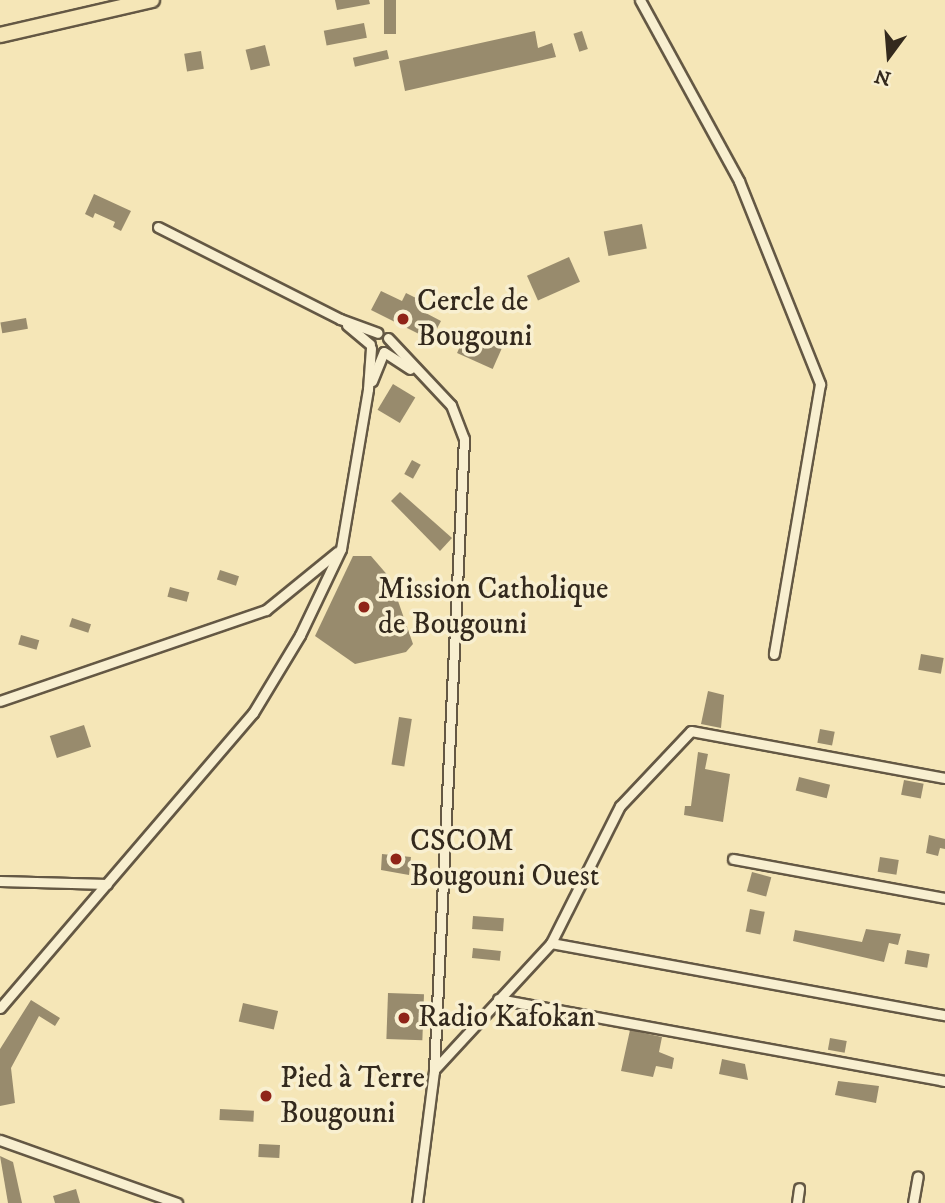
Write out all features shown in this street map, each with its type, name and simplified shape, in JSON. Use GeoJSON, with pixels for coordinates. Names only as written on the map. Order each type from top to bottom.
{"type":"FeatureCollection","features":[{"type":"Feature","properties":{"kind":"main road"},"geometry":{"type":"LineString","coordinates":[[0,35],[152,0]]}},
{"type":"Feature","properties":{"kind":"street"},"geometry":{"type":"LineString","coordinates":[[640,0],[739,181],[820,384],[774,654]]}},
{"type":"Feature","properties":{"kind":"street"},"geometry":{"type":"LineString","coordinates":[[158,227],[340,319],[388,338],[420,376],[451,405],[464,439],[434,1070],[416,1202]]}},
{"type":"Feature","properties":{"kind":"street"},"geometry":{"type":"LineString","coordinates":[[340,319],[370,346],[420,376]]}},
{"type":"Feature","properties":{"kind":"street"},"geometry":{"type":"LineString","coordinates":[[0,1008],[253,713],[300,635],[341,549],[368,389],[370,346],[378,333]]}},
{"type":"Feature","properties":{"kind":"street"},"geometry":{"type":"LineString","coordinates":[[368,389],[388,338]]}},
{"type":"Feature","properties":{"kind":"street"},"geometry":{"type":"LineString","coordinates":[[0,701],[266,610],[341,549]]}},
{"type":"Feature","properties":{"kind":"street"},"geometry":{"type":"LineString","coordinates":[[434,1070],[551,943],[620,806],[691,732],[945,778]]}},
{"type":"Feature","properties":{"kind":"street"},"geometry":{"type":"LineString","coordinates":[[733,859],[945,898]]}},
{"type":"Feature","properties":{"kind":"street"},"geometry":{"type":"LineString","coordinates":[[0,881],[107,884]]}},
{"type":"Feature","properties":{"kind":"street"},"geometry":{"type":"LineString","coordinates":[[551,943],[945,1015]]}},
{"type":"Feature","properties":{"kind":"street"},"geometry":{"type":"LineString","coordinates":[[498,999],[945,1081]]}},
{"type":"Feature","properties":{"kind":"street"},"geometry":{"type":"LineString","coordinates":[[0,1140],[177,1203]]}},
{"type":"Feature","properties":{"kind":"street"},"geometry":{"type":"LineString","coordinates":[[913,1203],[918,1177]]}},
{"type":"Feature","properties":{"kind":"street"},"geometry":{"type":"LineString","coordinates":[[797,1203],[799,1188]]}},
{"type":"Feature","properties":{"kind":"building"},"geometry":{"type":"Polygon","coordinates":[[[335,0],[369,0],[370,4],[337,10],[335,0]]]}},
{"type":"Feature","properties":{"kind":"building"},"geometry":{"type":"Polygon","coordinates":[[[384,0],[396,0],[396,34],[384,34],[384,0]]]}},
{"type":"Feature","properties":{"kind":"building"},"geometry":{"type":"Polygon","coordinates":[[[364,23],[367,38],[327,46],[324,31],[364,23]]]}},
{"type":"Feature","properties":{"kind":"building"},"geometry":{"type":"Polygon","coordinates":[[[535,31],[538,48],[552,43],[556,57],[405,91],[399,61],[535,31]]]}},
{"type":"Feature","properties":{"kind":"building"},"geometry":{"type":"Polygon","coordinates":[[[582,31],[588,49],[579,52],[573,34],[582,31]]]}},
{"type":"Feature","properties":{"kind":"building"},"geometry":{"type":"Polygon","coordinates":[[[265,45],[270,65],[251,70],[246,50],[265,45]]]}},
{"type":"Feature","properties":{"kind":"building"},"geometry":{"type":"Polygon","coordinates":[[[387,50],[389,59],[355,67],[353,58],[387,50]]]}},
{"type":"Feature","properties":{"kind":"building"},"geometry":{"type":"Polygon","coordinates":[[[201,51],[204,69],[187,71],[184,54],[201,51]]]}},
{"type":"Feature","properties":{"kind":"building"},"geometry":{"type":"Polygon","coordinates":[[[94,194],[131,211],[121,231],[113,227],[115,222],[95,213],[93,218],[85,214],[94,194]]]}},
{"type":"Feature","properties":{"kind":"building"},"geometry":{"type":"Polygon","coordinates":[[[642,224],[647,249],[608,256],[604,231],[642,224]]]}},
{"type":"Feature","properties":{"kind":"building"},"geometry":{"type":"Polygon","coordinates":[[[569,257],[580,282],[538,300],[527,276],[569,257]]]}},
{"type":"Feature","properties":{"kind":"building"},"geometry":{"type":"Polygon","coordinates":[[[381,291],[402,301],[406,293],[424,302],[420,310],[441,321],[431,340],[371,310],[381,291]]]}},
{"type":"Feature","properties":{"kind":"building"},"geometry":{"type":"Polygon","coordinates":[[[26,318],[28,329],[2,333],[0,323],[26,318]]]}},
{"type":"Feature","properties":{"kind":"building"},"geometry":{"type":"Polygon","coordinates":[[[466,333],[502,349],[493,369],[457,353],[466,333]]]}},
{"type":"Feature","properties":{"kind":"building"},"geometry":{"type":"Polygon","coordinates":[[[393,384],[415,397],[400,423],[378,410],[393,384]]]}},
{"type":"Feature","properties":{"kind":"building"},"geometry":{"type":"Polygon","coordinates":[[[412,460],[421,465],[413,479],[404,474],[412,460]]]}},
{"type":"Feature","properties":{"kind":"building"},"geometry":{"type":"Polygon","coordinates":[[[400,492],[452,538],[440,551],[391,501],[400,492]]]}},
{"type":"Feature","properties":{"kind":"building","name":"Mission Catholique de Bougouni"},"geometry":{"type":"Polygon","coordinates":[[[353,556],[371,556],[390,578],[413,644],[406,652],[355,664],[315,636],[353,556]]]}},
{"type":"Feature","properties":{"kind":"building"},"geometry":{"type":"Polygon","coordinates":[[[220,570],[239,576],[236,586],[217,580],[220,570]]]}},
{"type":"Feature","properties":{"kind":"building"},"geometry":{"type":"Polygon","coordinates":[[[170,587],[189,592],[187,602],[167,597],[170,587]]]}},
{"type":"Feature","properties":{"kind":"building"},"geometry":{"type":"Polygon","coordinates":[[[72,618],[91,624],[88,633],[69,627],[72,618]]]}},
{"type":"Feature","properties":{"kind":"building"},"geometry":{"type":"Polygon","coordinates":[[[21,635],[39,640],[37,650],[18,645],[21,635]]]}},
{"type":"Feature","properties":{"kind":"building"},"geometry":{"type":"Polygon","coordinates":[[[921,654],[944,658],[941,674],[918,670],[921,654]]]}},
{"type":"Feature","properties":{"kind":"building"},"geometry":{"type":"Polygon","coordinates":[[[708,691],[724,695],[721,728],[701,724],[708,691]]]}},
{"type":"Feature","properties":{"kind":"building"},"geometry":{"type":"Polygon","coordinates":[[[399,717],[412,719],[404,766],[391,764],[399,717]]]}},
{"type":"Feature","properties":{"kind":"building"},"geometry":{"type":"Polygon","coordinates":[[[84,725],[91,747],[57,758],[50,736],[84,725]]]}},
{"type":"Feature","properties":{"kind":"building"},"geometry":{"type":"Polygon","coordinates":[[[820,729],[835,732],[832,746],[817,743],[820,729]]]}},
{"type":"Feature","properties":{"kind":"building"},"geometry":{"type":"Polygon","coordinates":[[[698,752],[708,754],[705,769],[730,774],[723,822],[684,815],[685,806],[691,806],[698,752]]]}},
{"type":"Feature","properties":{"kind":"building"},"geometry":{"type":"Polygon","coordinates":[[[799,777],[830,785],[827,798],[796,791],[799,777]]]}},
{"type":"Feature","properties":{"kind":"building"},"geometry":{"type":"Polygon","coordinates":[[[904,780],[924,784],[921,799],[901,795],[904,780]]]}},
{"type":"Feature","properties":{"kind":"building"},"geometry":{"type":"Polygon","coordinates":[[[929,835],[945,839],[945,849],[940,848],[938,856],[926,853],[929,835]]]}},
{"type":"Feature","properties":{"kind":"building"},"geometry":{"type":"Polygon","coordinates":[[[382,854],[411,857],[409,875],[381,870],[382,854]]]}},
{"type":"Feature","properties":{"kind":"building"},"geometry":{"type":"Polygon","coordinates":[[[880,857],[899,860],[896,875],[878,872],[880,857]]]}},
{"type":"Feature","properties":{"kind":"building"},"geometry":{"type":"Polygon","coordinates":[[[752,872],[771,877],[766,896],[747,891],[752,872]]]}},
{"type":"Feature","properties":{"kind":"building"},"geometry":{"type":"Polygon","coordinates":[[[750,909],[765,912],[760,934],[746,932],[750,909]]]}},
{"type":"Feature","properties":{"kind":"building"},"geometry":{"type":"Polygon","coordinates":[[[473,916],[504,918],[503,931],[472,929],[473,916]]]}},
{"type":"Feature","properties":{"kind":"building"},"geometry":{"type":"Polygon","coordinates":[[[866,929],[901,934],[898,945],[889,943],[884,962],[793,941],[795,930],[862,942],[866,929]]]}},
{"type":"Feature","properties":{"kind":"building"},"geometry":{"type":"Polygon","coordinates":[[[473,948],[501,951],[500,961],[472,958],[473,948]]]}},
{"type":"Feature","properties":{"kind":"building"},"geometry":{"type":"Polygon","coordinates":[[[907,950],[930,954],[927,968],[905,964],[907,950]]]}},
{"type":"Feature","properties":{"kind":"building"},"geometry":{"type":"Polygon","coordinates":[[[388,993],[424,994],[422,1040],[386,1039],[388,993]]]}},
{"type":"Feature","properties":{"kind":"building"},"geometry":{"type":"Polygon","coordinates":[[[31,1000],[60,1018],[55,1026],[39,1016],[11,1068],[15,1103],[0,1106],[0,1049],[31,1000]]]}},
{"type":"Feature","properties":{"kind":"building"},"geometry":{"type":"Polygon","coordinates":[[[243,1003],[278,1011],[274,1030],[239,1022],[243,1003]]]}},
{"type":"Feature","properties":{"kind":"building"},"geometry":{"type":"Polygon","coordinates":[[[630,1030],[662,1037],[659,1052],[674,1058],[672,1069],[656,1066],[653,1077],[621,1071],[630,1030]]]}},
{"type":"Feature","properties":{"kind":"building"},"geometry":{"type":"Polygon","coordinates":[[[830,1038],[847,1041],[845,1053],[828,1050],[830,1038]]]}},
{"type":"Feature","properties":{"kind":"building"},"geometry":{"type":"Polygon","coordinates":[[[722,1059],[745,1064],[748,1080],[719,1074],[722,1059]]]}},
{"type":"Feature","properties":{"kind":"building"},"geometry":{"type":"Polygon","coordinates":[[[838,1081],[879,1086],[876,1103],[835,1095],[838,1081]]]}},
{"type":"Feature","properties":{"kind":"building"},"geometry":{"type":"Polygon","coordinates":[[[220,1109],[254,1111],[253,1122],[219,1120],[220,1109]]]}},
{"type":"Feature","properties":{"kind":"building"},"geometry":{"type":"Polygon","coordinates":[[[259,1144],[280,1145],[279,1158],[258,1157],[259,1144]]]}},
{"type":"Feature","properties":{"kind":"building"},"geometry":{"type":"Polygon","coordinates":[[[0,1156],[13,1162],[22,1203],[8,1203],[0,1156]]]}},
{"type":"Feature","properties":{"kind":"building"},"geometry":{"type":"Polygon","coordinates":[[[76,1189],[80,1203],[55,1203],[53,1196],[76,1189]]]}},
{"type":"Feature","properties":{"kind":"place","name":"Cercle de Bougouni"},"geometry":{"type":"Point","coordinates":[403,319]}},
{"type":"Feature","properties":{"kind":"place","name":"Mission Catholique de Bougouni"},"geometry":{"type":"Point","coordinates":[364,607]}},
{"type":"Feature","properties":{"kind":"place","name":"CSCOM Bougouni Ouest"},"geometry":{"type":"Point","coordinates":[396,859]}},
{"type":"Feature","properties":{"kind":"place","name":"Radio Kafokan"},"geometry":{"type":"Point","coordinates":[404,1018]}},
{"type":"Feature","properties":{"kind":"place","name":"Pied à Terre Bougouni"},"geometry":{"type":"Point","coordinates":[266,1096]}}]}
